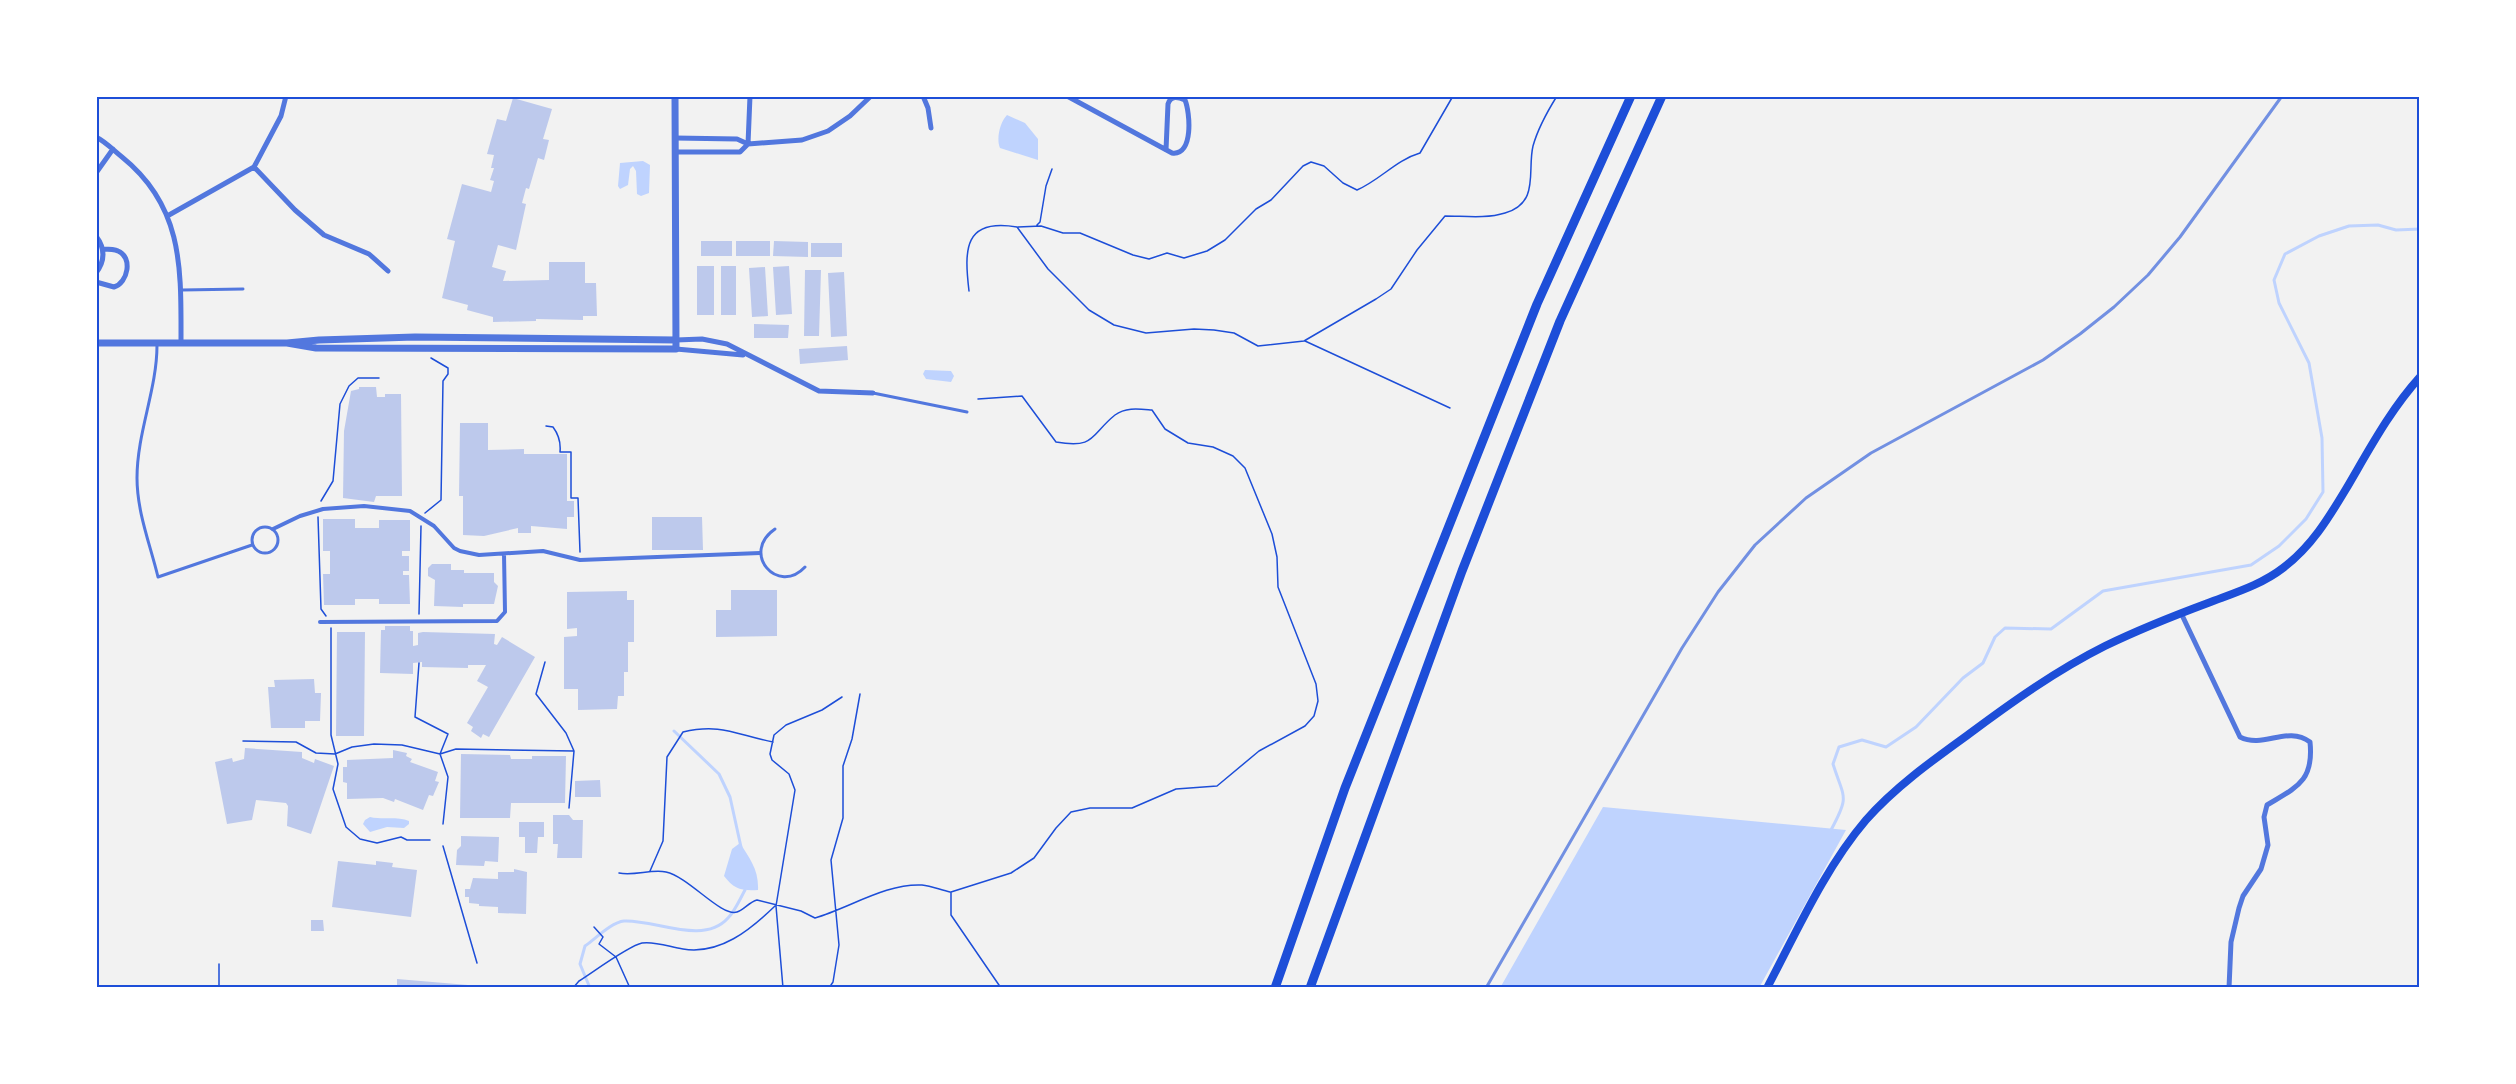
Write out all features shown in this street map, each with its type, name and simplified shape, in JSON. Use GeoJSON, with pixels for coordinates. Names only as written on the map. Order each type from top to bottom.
{"type":"FeatureCollection","features":[{"type":"Feature","properties":{"kind":"highway"},"geometry":{"type":"LineString","coordinates":[[1275,988],[1345,788],[1538,304],[1589,184],[1631,96]]}},
{"type":"Feature","properties":{"kind":"highway"},"geometry":{"type":"LineString","coordinates":[[1310,988],[1462,571],[1560,321],[1662,96]]}},
{"type":"Feature","properties":{"kind":"main road"},"geometry":{"type":"LineString","coordinates":[[1767,988],[1843,850],[1866,820],[1884,802],[1937,757],[2024,694],[2104,647],[2181,613],[2268,580],[2306,550],[2324,525],[2403,396],[2420,377]]}},
{"type":"Feature","properties":{"kind":"street"},"geometry":{"type":"LineString","coordinates":[[169,215],[254,167],[281,116],[286,96]]}},
{"type":"Feature","properties":{"kind":"street"},"geometry":{"type":"LineString","coordinates":[[675,96],[676,349]]}},
{"type":"Feature","properties":{"kind":"street"},"geometry":{"type":"LineString","coordinates":[[675,152],[740,152],[748,144],[750,96]]}},
{"type":"Feature","properties":{"kind":"street"},"geometry":{"type":"LineString","coordinates":[[675,138],[736,139],[748,144],[802,140],[828,131],[850,116],[871,96]]}},
{"type":"Feature","properties":{"kind":"street"},"geometry":{"type":"LineString","coordinates":[[922,96],[928,108],[931,128]]}},
{"type":"Feature","properties":{"kind":"street"},"geometry":{"type":"LineString","coordinates":[[1067,96],[1166,150],[1178,154],[1188,144],[1185,100],[1177,97],[1168,104],[1166,150]]}},
{"type":"Feature","properties":{"kind":"street"},"geometry":{"type":"LineString","coordinates":[[96,137],[138,170],[169,215],[176,246],[181,343]]}},
{"type":"Feature","properties":{"kind":"street"},"geometry":{"type":"LineString","coordinates":[[96,173],[113,149]]}},
{"type":"Feature","properties":{"kind":"street"},"geometry":{"type":"LineString","coordinates":[[254,167],[295,210],[324,235],[369,254],[388,271]]}},
{"type":"Feature","properties":{"kind":"street"},"geometry":{"type":"LineString","coordinates":[[96,236],[103,249],[102,259],[96,273]]}},
{"type":"Feature","properties":{"kind":"street"},"geometry":{"type":"LineString","coordinates":[[96,282],[114,287],[123,282],[126,275],[127,266],[123,254],[116,250],[103,249]]}},
{"type":"Feature","properties":{"kind":"street"},"geometry":{"type":"LineString","coordinates":[[96,343],[287,343],[415,337],[714,340],[727,344],[819,391],[873,393]]}},
{"type":"Feature","properties":{"kind":"street"},"geometry":{"type":"LineString","coordinates":[[287,343],[316,348],[676,349],[747,355]]}},
{"type":"Feature","properties":{"kind":"street"},"geometry":{"type":"LineString","coordinates":[[273,529],[318,510],[364,506],[410,511],[434,526],[460,551],[479,555],[543,551],[580,560],[760,553]]}},
{"type":"Feature","properties":{"kind":"street"},"geometry":{"type":"LineString","coordinates":[[320,622],[497,621],[505,612],[504,554]]}},
{"type":"Feature","properties":{"kind":"street"},"geometry":{"type":"LineString","coordinates":[[2181,613],[2240,737],[2248,741],[2261,741],[2284,735],[2301,735],[2310,742],[2311,764],[2305,779],[2267,805],[2264,817],[2268,845],[2261,869],[2243,896],[2239,908],[2231,942],[2229,988]]}},
{"type":"Feature","properties":{"kind":"lane"},"geometry":{"type":"LineString","coordinates":[[180,290],[243,289]]}},
{"type":"Feature","properties":{"kind":"lane"},"geometry":{"type":"LineString","coordinates":[[157,343],[157,370],[141,435],[137,477],[138,504],[158,577],[252,545]]}},
{"type":"Feature","properties":{"kind":"lane"},"geometry":{"type":"LineString","coordinates":[[873,393],[967,412]]}},
{"type":"Feature","properties":{"kind":"lane"},"geometry":{"type":"LineString","coordinates":[[263,527],[273,529],[278,537],[277,547],[269,553],[259,552],[252,545],[255,531],[263,527]]}},
{"type":"Feature","properties":{"kind":"lane"},"geometry":{"type":"LineString","coordinates":[[775,529],[763,540],[760,553],[768,570],[779,576],[792,576],[804,567]]}},
{"type":"Feature","properties":{"kind":"path"},"geometry":{"type":"LineString","coordinates":[[969,291],[966,254],[971,240],[980,230],[990,225],[1037,226],[1063,233],[1080,233],[1132,255],[1149,259],[1167,253],[1184,258],[1207,251],[1225,240],[1256,209],[1271,200],[1303,166],[1311,162],[1324,166],[1343,183],[1357,190],[1370,184],[1405,157],[1420,153],[1453,96]]}},
{"type":"Feature","properties":{"kind":"path"},"geometry":{"type":"LineString","coordinates":[[1017,227],[1048,269],[1089,310],[1114,326],[1146,333],[1194,329],[1214,330],[1234,333],[1258,346],[1304,341],[1391,289],[1401,271],[1445,216],[1484,216],[1507,213],[1523,202],[1531,188],[1532,150],[1537,134],[1546,112],[1557,96]]}},
{"type":"Feature","properties":{"kind":"path"},"geometry":{"type":"LineString","coordinates":[[1037,226],[1040,222],[1052,169]]}},
{"type":"Feature","properties":{"kind":"path"},"geometry":{"type":"LineString","coordinates":[[1304,341],[1450,408]]}},
{"type":"Feature","properties":{"kind":"path"},"geometry":{"type":"LineString","coordinates":[[419,621],[422,517],[441,500],[442,381],[448,374],[448,368],[431,358],[430,354]]}},
{"type":"Feature","properties":{"kind":"path"},"geometry":{"type":"LineString","coordinates":[[379,378],[358,378],[349,386],[340,404],[333,481],[318,510],[321,609],[331,622],[331,735],[338,764],[333,789],[346,827],[360,839],[377,843],[401,837],[407,840],[430,840]]}},
{"type":"Feature","properties":{"kind":"path"},"geometry":{"type":"LineString","coordinates":[[619,873],[632,875],[664,872],[675,875],[726,912],[737,912],[757,900],[801,911],[815,918],[837,912],[883,890],[922,885],[951,892],[1011,873],[1034,858],[1071,812],[1090,808],[1132,808],[1176,789],[1217,786],[1259,751],[1305,726],[1314,716],[1318,701],[1316,684],[1278,587],[1277,557],[1272,534],[1245,468],[1233,456],[1213,447],[1188,443],[1165,429],[1152,410],[1130,409],[1116,414],[1096,436],[1076,446],[1056,442],[1022,396],[978,399]]}},
{"type":"Feature","properties":{"kind":"path"},"geometry":{"type":"LineString","coordinates":[[546,426],[553,427],[558,435],[560,452],[571,452],[571,498],[578,498],[580,560]]}},
{"type":"Feature","properties":{"kind":"path"},"geometry":{"type":"LineString","coordinates":[[545,662],[536,694],[566,733],[574,751],[570,808]]}},
{"type":"Feature","properties":{"kind":"path"},"geometry":{"type":"LineString","coordinates":[[418,663],[415,717],[448,734],[440,754],[448,777],[443,824]]}},
{"type":"Feature","properties":{"kind":"path"},"geometry":{"type":"LineString","coordinates":[[829,988],[833,982],[839,945],[831,860],[843,818],[843,765],[852,739],[860,694]]}},
{"type":"Feature","properties":{"kind":"path"},"geometry":{"type":"LineString","coordinates":[[783,988],[776,906],[795,790],[789,774],[772,760],[770,754],[774,735],[786,725],[822,710],[842,697]]}},
{"type":"Feature","properties":{"kind":"path"},"geometry":{"type":"LineString","coordinates":[[649,873],[663,841],[667,757],[683,732],[703,728],[724,729],[774,742]]}},
{"type":"Feature","properties":{"kind":"path"},"geometry":{"type":"LineString","coordinates":[[243,741],[296,742],[316,753],[335,754],[352,747],[374,744],[402,745],[440,754],[456,749],[574,751]]}},
{"type":"Feature","properties":{"kind":"path"},"geometry":{"type":"LineString","coordinates":[[443,846],[477,963]]}},
{"type":"Feature","properties":{"kind":"path"},"geometry":{"type":"LineString","coordinates":[[951,892],[951,915],[1001,988]]}},
{"type":"Feature","properties":{"kind":"path"},"geometry":{"type":"LineString","coordinates":[[573,988],[579,981],[640,943],[660,944],[685,950],[709,950],[755,925],[776,906]]}},
{"type":"Feature","properties":{"kind":"path"},"geometry":{"type":"LineString","coordinates":[[594,927],[603,937],[599,944],[616,957],[630,988]]}},
{"type":"Feature","properties":{"kind":"path"},"geometry":{"type":"LineString","coordinates":[[219,964],[219,988]]}},
{"type":"Feature","properties":{"kind":"water"},"geometry":{"type":"Polygon","coordinates":[[[1007,115],[1025,123],[1038,139],[1038,160],[1000,148],[999,131],[1007,115]]]}},
{"type":"Feature","properties":{"kind":"water"},"geometry":{"type":"Polygon","coordinates":[[[643,161],[650,165],[649,193],[641,196],[637,194],[636,171],[633,166],[630,169],[628,185],[620,189],[618,186],[620,163],[643,161]]]}},
{"type":"Feature","properties":{"kind":"water"},"geometry":{"type":"Polygon","coordinates":[[[925,370],[951,371],[954,376],[951,382],[926,379],[923,374],[925,370]]]}},
{"type":"Feature","properties":{"kind":"water"},"geometry":{"type":"Polygon","coordinates":[[[1603,807],[1846,830],[1759,988],[1500,988],[1603,807]]]}},
{"type":"Feature","properties":{"kind":"water"},"geometry":{"type":"Polygon","coordinates":[[[370,817],[395,818],[409,821],[409,824],[404,828],[387,827],[370,832],[363,824],[370,817]]]}},
{"type":"Feature","properties":{"kind":"water"},"geometry":{"type":"Polygon","coordinates":[[[740,843],[755,871],[758,890],[738,888],[724,876],[732,849],[740,843]]]}},
{"type":"Feature","properties":{"kind":"building"},"geometry":{"type":"Polygon","coordinates":[[[513,98],[552,109],[543,139],[549,140],[544,160],[538,158],[529,189],[526,188],[522,203],[526,204],[516,250],[498,245],[492,267],[506,271],[503,281],[549,280],[549,262],[585,262],[585,283],[596,283],[597,316],[583,316],[583,320],[536,319],[536,321],[493,322],[493,317],[467,310],[468,305],[442,298],[455,241],[447,239],[462,184],[491,192],[494,181],[490,180],[494,168],[491,168],[494,155],[487,154],[497,119],[506,121],[513,98]]]}},
{"type":"Feature","properties":{"kind":"building"},"geometry":{"type":"Polygon","coordinates":[[[701,241],[732,241],[732,256],[701,256],[701,241]]]}},
{"type":"Feature","properties":{"kind":"building"},"geometry":{"type":"Polygon","coordinates":[[[736,241],[770,241],[770,256],[736,256],[736,241]]]}},
{"type":"Feature","properties":{"kind":"building"},"geometry":{"type":"Polygon","coordinates":[[[774,241],[808,242],[808,257],[773,256],[774,241]]]}},
{"type":"Feature","properties":{"kind":"building"},"geometry":{"type":"Polygon","coordinates":[[[811,243],[842,243],[842,257],[811,257],[811,243]]]}},
{"type":"Feature","properties":{"kind":"building"},"geometry":{"type":"Polygon","coordinates":[[[697,266],[714,266],[714,315],[697,315],[697,266]]]}},
{"type":"Feature","properties":{"kind":"building"},"geometry":{"type":"Polygon","coordinates":[[[721,266],[736,266],[736,315],[721,315],[721,266]]]}},
{"type":"Feature","properties":{"kind":"building"},"geometry":{"type":"Polygon","coordinates":[[[789,266],[792,314],[776,315],[773,267],[789,266]]]}},
{"type":"Feature","properties":{"kind":"building"},"geometry":{"type":"Polygon","coordinates":[[[765,267],[768,316],[752,317],[749,268],[765,267]]]}},
{"type":"Feature","properties":{"kind":"building"},"geometry":{"type":"Polygon","coordinates":[[[805,270],[821,270],[819,336],[804,336],[805,270]]]}},
{"type":"Feature","properties":{"kind":"building"},"geometry":{"type":"Polygon","coordinates":[[[844,272],[847,336],[831,337],[828,273],[844,272]]]}},
{"type":"Feature","properties":{"kind":"building"},"geometry":{"type":"Polygon","coordinates":[[[754,324],[789,325],[788,338],[754,338],[754,324]]]}},
{"type":"Feature","properties":{"kind":"building"},"geometry":{"type":"Polygon","coordinates":[[[847,346],[848,360],[800,364],[799,349],[847,346]]]}},
{"type":"Feature","properties":{"kind":"building"},"geometry":{"type":"Polygon","coordinates":[[[359,387],[376,387],[377,397],[385,397],[385,394],[401,394],[402,496],[376,496],[374,502],[343,498],[344,431],[351,391],[359,387]]]}},
{"type":"Feature","properties":{"kind":"building"},"geometry":{"type":"Polygon","coordinates":[[[460,423],[488,423],[488,450],[524,449],[524,454],[567,454],[567,501],[574,501],[574,517],[567,517],[567,529],[531,526],[531,533],[518,533],[518,528],[484,536],[463,535],[463,496],[459,496],[460,423]]]}},
{"type":"Feature","properties":{"kind":"building"},"geometry":{"type":"Polygon","coordinates":[[[652,517],[702,517],[703,550],[652,550],[652,517]]]}},
{"type":"Feature","properties":{"kind":"building"},"geometry":{"type":"Polygon","coordinates":[[[323,519],[355,519],[355,528],[379,528],[379,520],[410,520],[410,551],[402,551],[402,556],[409,556],[409,571],[403,571],[403,575],[409,575],[410,604],[379,604],[379,599],[355,599],[355,605],[324,605],[323,574],[330,574],[330,551],[323,551],[323,519]]]}},
{"type":"Feature","properties":{"kind":"building"},"geometry":{"type":"Polygon","coordinates":[[[432,564],[451,564],[451,570],[464,570],[464,573],[494,573],[494,582],[498,586],[494,604],[463,604],[463,607],[434,606],[435,580],[428,576],[428,568],[432,564]]]}},
{"type":"Feature","properties":{"kind":"building"},"geometry":{"type":"Polygon","coordinates":[[[731,590],[777,590],[777,636],[716,637],[716,610],[731,610],[731,590]]]}},
{"type":"Feature","properties":{"kind":"building"},"geometry":{"type":"Polygon","coordinates":[[[627,591],[627,600],[634,600],[634,642],[628,642],[628,672],[624,672],[624,696],[618,696],[617,709],[578,710],[578,689],[564,689],[564,637],[577,636],[577,628],[567,629],[567,592],[627,591]]]}},
{"type":"Feature","properties":{"kind":"building"},"geometry":{"type":"Polygon","coordinates":[[[385,626],[410,626],[410,631],[413,631],[413,646],[418,645],[418,633],[423,632],[495,634],[494,644],[497,645],[502,637],[535,657],[489,737],[483,734],[481,738],[471,731],[473,727],[467,723],[488,687],[477,681],[486,665],[468,665],[468,668],[422,667],[422,662],[413,663],[413,674],[380,673],[381,630],[385,630],[385,626]]]}},
{"type":"Feature","properties":{"kind":"building"},"geometry":{"type":"Polygon","coordinates":[[[337,632],[365,632],[364,736],[336,736],[337,632]]]}},
{"type":"Feature","properties":{"kind":"building"},"geometry":{"type":"Polygon","coordinates":[[[314,679],[315,693],[321,693],[320,721],[305,721],[305,728],[271,728],[268,687],[275,687],[274,680],[314,679]]]}},
{"type":"Feature","properties":{"kind":"building"},"geometry":{"type":"Polygon","coordinates":[[[245,748],[302,752],[302,758],[314,763],[315,759],[334,766],[311,834],[287,826],[288,806],[286,803],[256,800],[252,820],[227,824],[215,762],[232,758],[233,762],[244,759],[245,748]]]}},
{"type":"Feature","properties":{"kind":"building"},"geometry":{"type":"Polygon","coordinates":[[[393,750],[407,753],[406,756],[412,759],[410,762],[438,772],[435,781],[439,782],[433,796],[429,795],[423,810],[395,799],[394,802],[383,798],[347,799],[347,783],[343,782],[343,767],[347,767],[347,760],[393,758],[393,750]]]}},
{"type":"Feature","properties":{"kind":"building"},"geometry":{"type":"Polygon","coordinates":[[[461,754],[510,755],[511,759],[532,759],[532,756],[566,756],[565,803],[511,803],[510,818],[460,818],[461,754]]]}},
{"type":"Feature","properties":{"kind":"building"},"geometry":{"type":"Polygon","coordinates":[[[600,780],[601,797],[575,797],[575,781],[600,780]]]}},
{"type":"Feature","properties":{"kind":"building"},"geometry":{"type":"Polygon","coordinates":[[[553,815],[569,815],[573,820],[583,820],[582,858],[557,858],[558,844],[553,844],[553,815]]]}},
{"type":"Feature","properties":{"kind":"building"},"geometry":{"type":"Polygon","coordinates":[[[519,822],[544,822],[544,837],[538,837],[537,853],[525,853],[525,837],[519,837],[519,822]]]}},
{"type":"Feature","properties":{"kind":"building"},"geometry":{"type":"Polygon","coordinates":[[[461,836],[499,837],[498,862],[485,861],[484,866],[456,865],[461,836]]]}},
{"type":"Feature","properties":{"kind":"building"},"geometry":{"type":"Polygon","coordinates":[[[338,861],[376,865],[376,861],[393,863],[392,867],[417,870],[411,917],[332,907],[338,861]]]}},
{"type":"Feature","properties":{"kind":"building"},"geometry":{"type":"Polygon","coordinates":[[[514,869],[527,872],[526,914],[498,913],[498,907],[469,903],[469,897],[465,897],[465,889],[470,889],[473,878],[498,879],[498,872],[514,872],[514,869]]]}},
{"type":"Feature","properties":{"kind":"building"},"geometry":{"type":"Polygon","coordinates":[[[311,920],[323,920],[324,931],[311,931],[311,920]]]}},
{"type":"Feature","properties":{"kind":"building"},"geometry":{"type":"Polygon","coordinates":[[[397,979],[468,985],[468,988],[397,988],[397,979]]]}},
{"type":"Feature","properties":{"kind":"waterway"},"geometry":{"type":"LineString","coordinates":[[1831,830],[1843,803],[1842,791],[1833,764],[1839,747],[1862,740],[1886,747],[1916,727],[1963,678],[1983,663],[1995,637],[2005,628],[2051,629],[2103,591],[2251,565],[2279,546],[2306,519],[2323,492],[2322,438],[2309,363],[2279,303],[2274,280],[2285,254],[2319,236],[2349,226],[2378,225],[2396,230],[2420,229]]}},
{"type":"Feature","properties":{"kind":"waterway"},"geometry":{"type":"LineString","coordinates":[[674,731],[719,774],[730,797],[741,847]]}},
{"type":"Feature","properties":{"kind":"waterway"},"geometry":{"type":"LineString","coordinates":[[590,988],[580,964],[585,946],[609,928],[624,921],[692,931],[718,926],[733,912],[745,886]]}},
{"type":"Feature","properties":{"kind":"railway"},"geometry":{"type":"LineString","coordinates":[[1486,988],[1682,648],[1718,592],[1755,545],[1806,498],[1871,453],[2043,360],[2114,307],[2148,275],[2180,237],[2282,96]]}}]}
